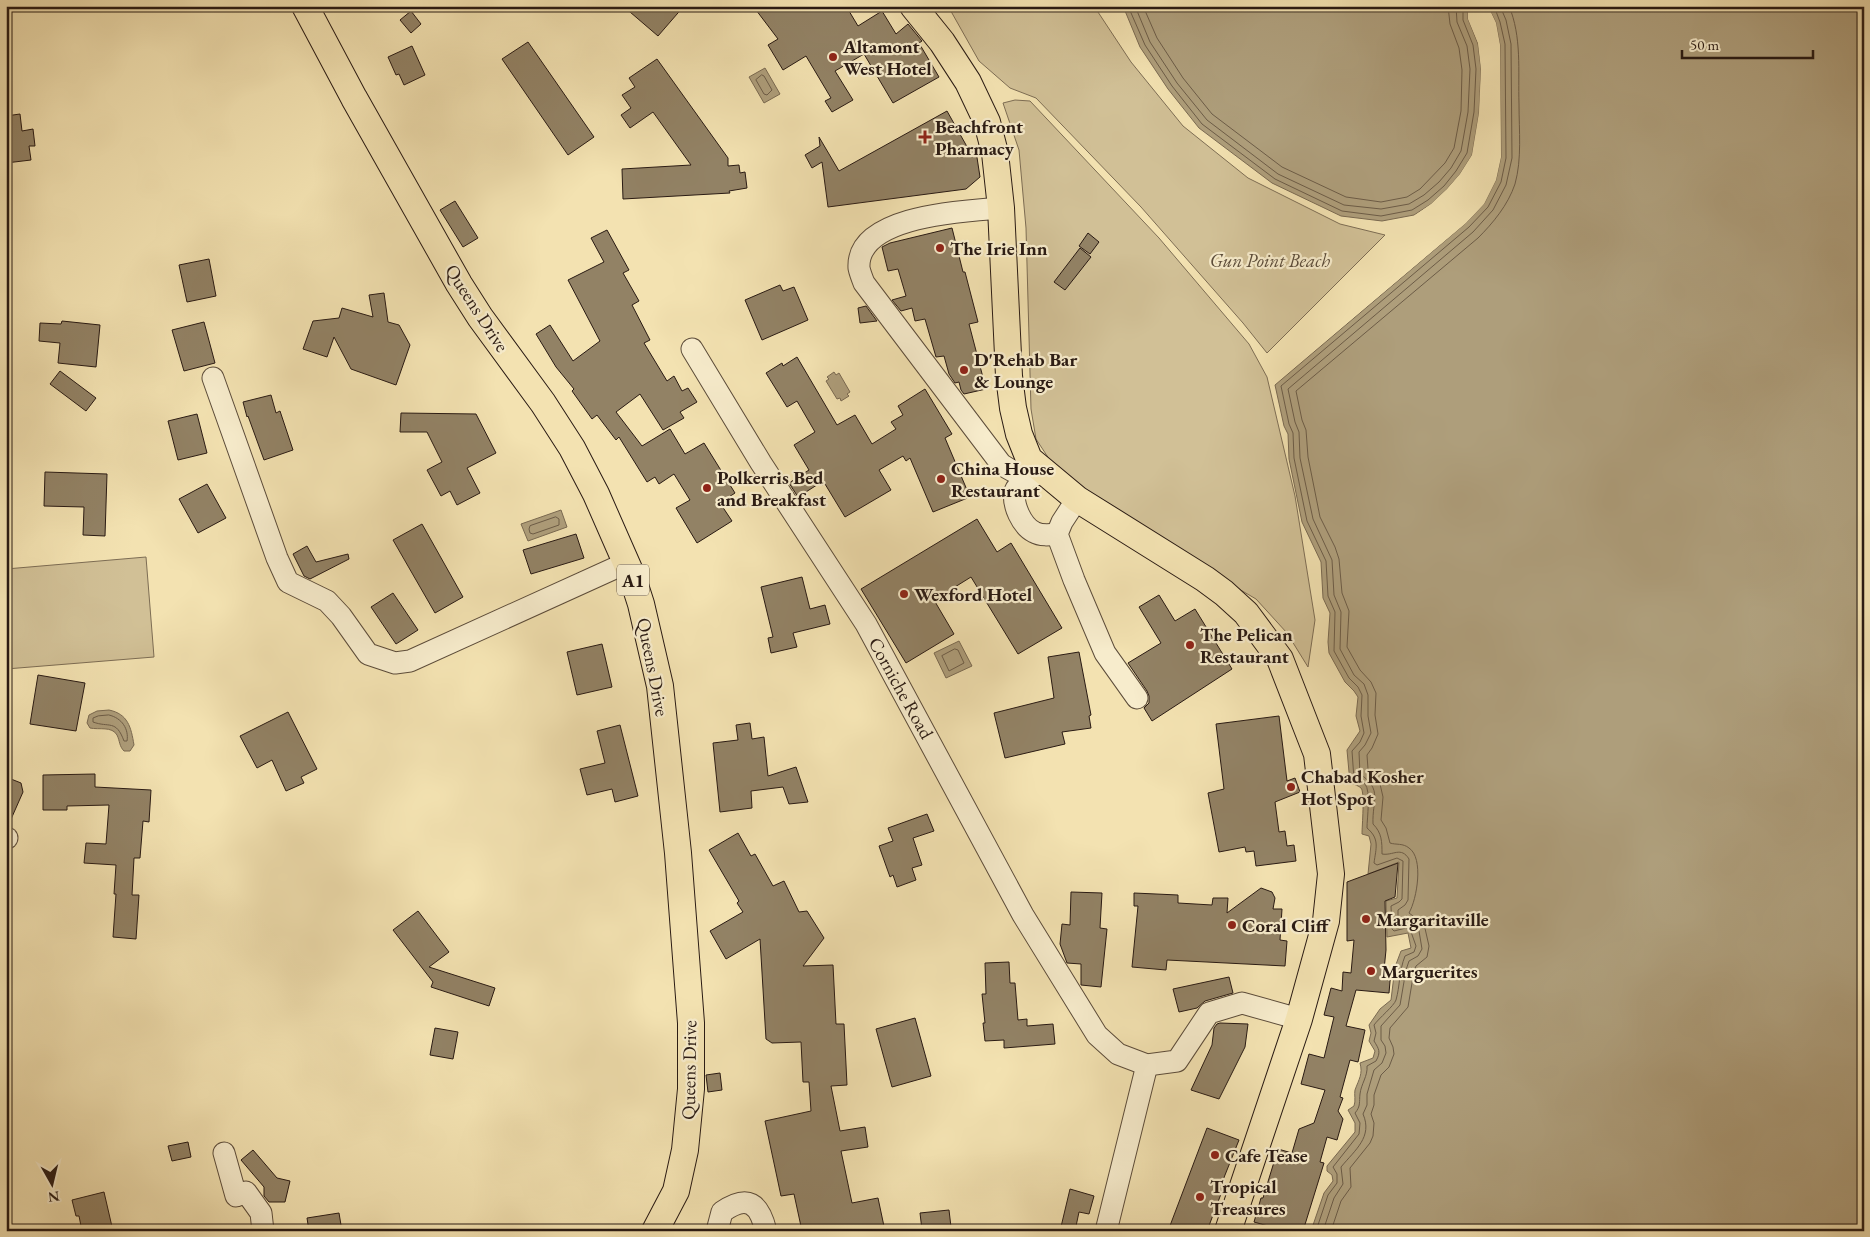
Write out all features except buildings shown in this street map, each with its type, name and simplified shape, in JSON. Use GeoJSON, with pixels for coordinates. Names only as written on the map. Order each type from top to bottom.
{"type":"FeatureCollection","features":[{"type":"Feature","properties":{"kind":"main road","name":"Queens Drive"},"geometry":{"type":"LineString","coordinates":[[305,6],[354,98],[459,284],[480,318],[543,404],[572,448],[596,494],[632,576],[641,604],[660,686],[678,853],[692,1022],[691,1089],[685,1150],[676,1191],[655,1231]]}},
{"type":"Feature","properties":{"kind":"main road"},"geometry":{"type":"LineString","coordinates":[[913,6],[942,42],[963,74],[987,122],[995,153],[1001,208],[1009,376],[1013,408],[1019,434],[1037,475],[1224,593],[1246,613],[1280,659],[1317,754],[1331,874],[1326,921],[1299,1019],[1228,1231]]}},
{"type":"Feature","properties":{"kind":"street"},"geometry":{"type":"LineString","coordinates":[[1001,208],[931,215],[902,223],[873,239],[862,255],[859,270],[864,283],[1002,464],[1015,474],[1037,475]]}},
{"type":"Feature","properties":{"kind":"street","name":"Corniche Road"},"geometry":{"type":"LineString","coordinates":[[692,349],[761,463],[866,624],[1023,915],[1097,1036],[1118,1054],[1147,1065]]}},
{"type":"Feature","properties":{"kind":"street"},"geometry":{"type":"LineString","coordinates":[[213,378],[277,558],[288,582],[327,601],[341,616],[368,654],[395,663],[410,661],[626,563]]}},
{"type":"Feature","properties":{"kind":"street"},"geometry":{"type":"LineString","coordinates":[[1037,475],[1019,486],[1015,492],[1020,519],[1033,532],[1042,535],[1057,534]]}},
{"type":"Feature","properties":{"kind":"street"},"geometry":{"type":"LineString","coordinates":[[1077,499],[1062,522],[1057,534],[1105,653],[1137,698]]}},
{"type":"Feature","properties":{"kind":"street"},"geometry":{"type":"LineString","coordinates":[[1106,1231],[1147,1065],[1177,1061],[1209,1013],[1242,1003],[1299,1019]]}},
{"type":"Feature","properties":{"kind":"street"},"geometry":{"type":"LineString","coordinates":[[224,1153],[236,1196],[246,1192],[261,1213],[262,1231]]}},
{"type":"Feature","properties":{"kind":"street"},"geometry":{"type":"LineString","coordinates":[[717,1231],[722,1212],[741,1202],[752,1203],[762,1214],[766,1231]]}},
{"type":"Feature","properties":{"kind":"green space","name":"Gun Point Beach"},"geometry":{"type":"Polygon","coordinates":[[[948,6],[1094,6],[1131,62],[1183,126],[1248,178],[1340,224],[1385,235],[1267,353],[1141,207],[1036,98],[1010,88],[979,61],[948,6]]]}},
{"type":"Feature","properties":{"kind":"green space"},"geometry":{"type":"Polygon","coordinates":[[[1015,100],[1030,101],[1159,238],[1249,344],[1267,377],[1295,496],[1315,620],[1308,667],[1287,633],[1256,599],[1080,496],[1059,474],[1036,439],[1031,409],[1026,228],[1019,150],[1003,103],[1015,100]]]}},
{"type":"Feature","properties":{"kind":"green space"},"geometry":{"type":"Polygon","coordinates":[[[146,557],[154,657],[6,669],[6,569],[146,557]]]}},
{"type":"Feature","properties":{"kind":"water"},"geometry":{"type":"Polygon","coordinates":[[[1123,6],[1468,6],[1468,19],[1478,44],[1481,69],[1479,113],[1472,155],[1460,174],[1447,189],[1431,204],[1414,215],[1382,221],[1341,216],[1272,183],[1199,128],[1168,89],[1140,47],[1123,6]]]}},
{"type":"Feature","properties":{"kind":"water"},"geometry":{"type":"Polygon","coordinates":[[[1488,6],[1864,6],[1864,1231],[1311,1231],[1324,1193],[1333,1181],[1332,1175],[1327,1171],[1327,1166],[1355,1132],[1355,1123],[1348,1110],[1355,1104],[1355,1090],[1361,1073],[1360,1063],[1373,1058],[1375,1051],[1369,1041],[1371,1033],[1369,1025],[1380,1009],[1391,1000],[1395,967],[1401,951],[1411,948],[1408,933],[1387,937],[1386,901],[1397,898],[1399,862],[1368,874],[1371,844],[1369,836],[1362,834],[1362,791],[1361,788],[1350,783],[1347,750],[1360,731],[1356,716],[1358,697],[1345,682],[1329,653],[1330,613],[1323,598],[1321,562],[1302,522],[1289,459],[1288,434],[1284,426],[1275,385],[1466,223],[1484,204],[1496,180],[1501,157],[1500,45],[1496,23],[1488,6]]]}},
{"type":"Feature","properties":{"kind":"water"},"geometry":{"type":"Polygon","coordinates":[[[765,68],[780,94],[764,103],[749,77],[765,68]]]}},
{"type":"Feature","properties":{"kind":"water"},"geometry":{"type":"Polygon","coordinates":[[[834,372],[836,375],[839,373],[850,392],[847,394],[849,396],[841,401],[840,398],[837,399],[826,381],[829,379],[827,377],[834,372]]]}},
{"type":"Feature","properties":{"kind":"water"},"geometry":{"type":"Polygon","coordinates":[[[561,510],[567,527],[528,541],[521,524],[561,510]]]}},
{"type":"Feature","properties":{"kind":"water"},"geometry":{"type":"Polygon","coordinates":[[[959,641],[972,666],[946,678],[934,653],[959,641]]]}},
{"type":"Feature","properties":{"kind":"water"},"geometry":{"type":"Polygon","coordinates":[[[109,710],[120,715],[128,722],[134,745],[130,751],[122,749],[117,735],[112,730],[90,728],[87,723],[89,715],[97,711],[109,710]]]}},
{"type":"Feature","properties":{"kind":"pier"},"geometry":{"type":"Polygon","coordinates":[[[1468,6],[1470,6],[1470,19],[1480,43],[1484,68],[1482,113],[1474,155],[1462,175],[1449,191],[1432,206],[1411,218],[1431,204],[1447,189],[1460,174],[1472,155],[1479,113],[1481,69],[1478,43],[1468,19],[1468,6]]]}},
{"type":"Feature","properties":{"kind":"pier"},"geometry":{"type":"Polygon","coordinates":[[[1486,6],[1488,6],[1496,23],[1500,45],[1501,157],[1496,180],[1484,204],[1466,223],[1277,382],[1275,380],[1464,221],[1482,202],[1494,179],[1498,157],[1497,45],[1493,24],[1486,6]]]}},
{"type":"Feature","properties":{"kind":"place","name":"Altamont West Hotel"},"geometry":{"type":"Point","coordinates":[833,57]}},
{"type":"Feature","properties":{"kind":"place","name":"Beachfront Pharmacy"},"geometry":{"type":"Point","coordinates":[925,137]}},
{"type":"Feature","properties":{"kind":"place","name":"The Irie Inn"},"geometry":{"type":"Point","coordinates":[940,248]}},
{"type":"Feature","properties":{"kind":"place","name":"D'Rehab Bar & Lounge"},"geometry":{"type":"Point","coordinates":[964,370]}},
{"type":"Feature","properties":{"kind":"place","name":"China House Restaurant"},"geometry":{"type":"Point","coordinates":[941,479]}},
{"type":"Feature","properties":{"kind":"place","name":"Polkerris Bed and Breakfast"},"geometry":{"type":"Point","coordinates":[707,488]}},
{"type":"Feature","properties":{"kind":"place","name":"Wexford Hotel"},"geometry":{"type":"Point","coordinates":[904,594]}},
{"type":"Feature","properties":{"kind":"place","name":"The Pelican Restaurant"},"geometry":{"type":"Point","coordinates":[1190,645]}},
{"type":"Feature","properties":{"kind":"place","name":"Chabad Kosher Hot Spot"},"geometry":{"type":"Point","coordinates":[1291,787]}},
{"type":"Feature","properties":{"kind":"place","name":"Margaritaville"},"geometry":{"type":"Point","coordinates":[1366,919]}},
{"type":"Feature","properties":{"kind":"place","name":"Coral Cliff"},"geometry":{"type":"Point","coordinates":[1232,925]}},
{"type":"Feature","properties":{"kind":"place","name":"Marguerites"},"geometry":{"type":"Point","coordinates":[1371,971]}},
{"type":"Feature","properties":{"kind":"place","name":"Cafe Tease"},"geometry":{"type":"Point","coordinates":[1215,1155]}},
{"type":"Feature","properties":{"kind":"place","name":"Tropical Treasures"},"geometry":{"type":"Point","coordinates":[1200,1197]}}]}
